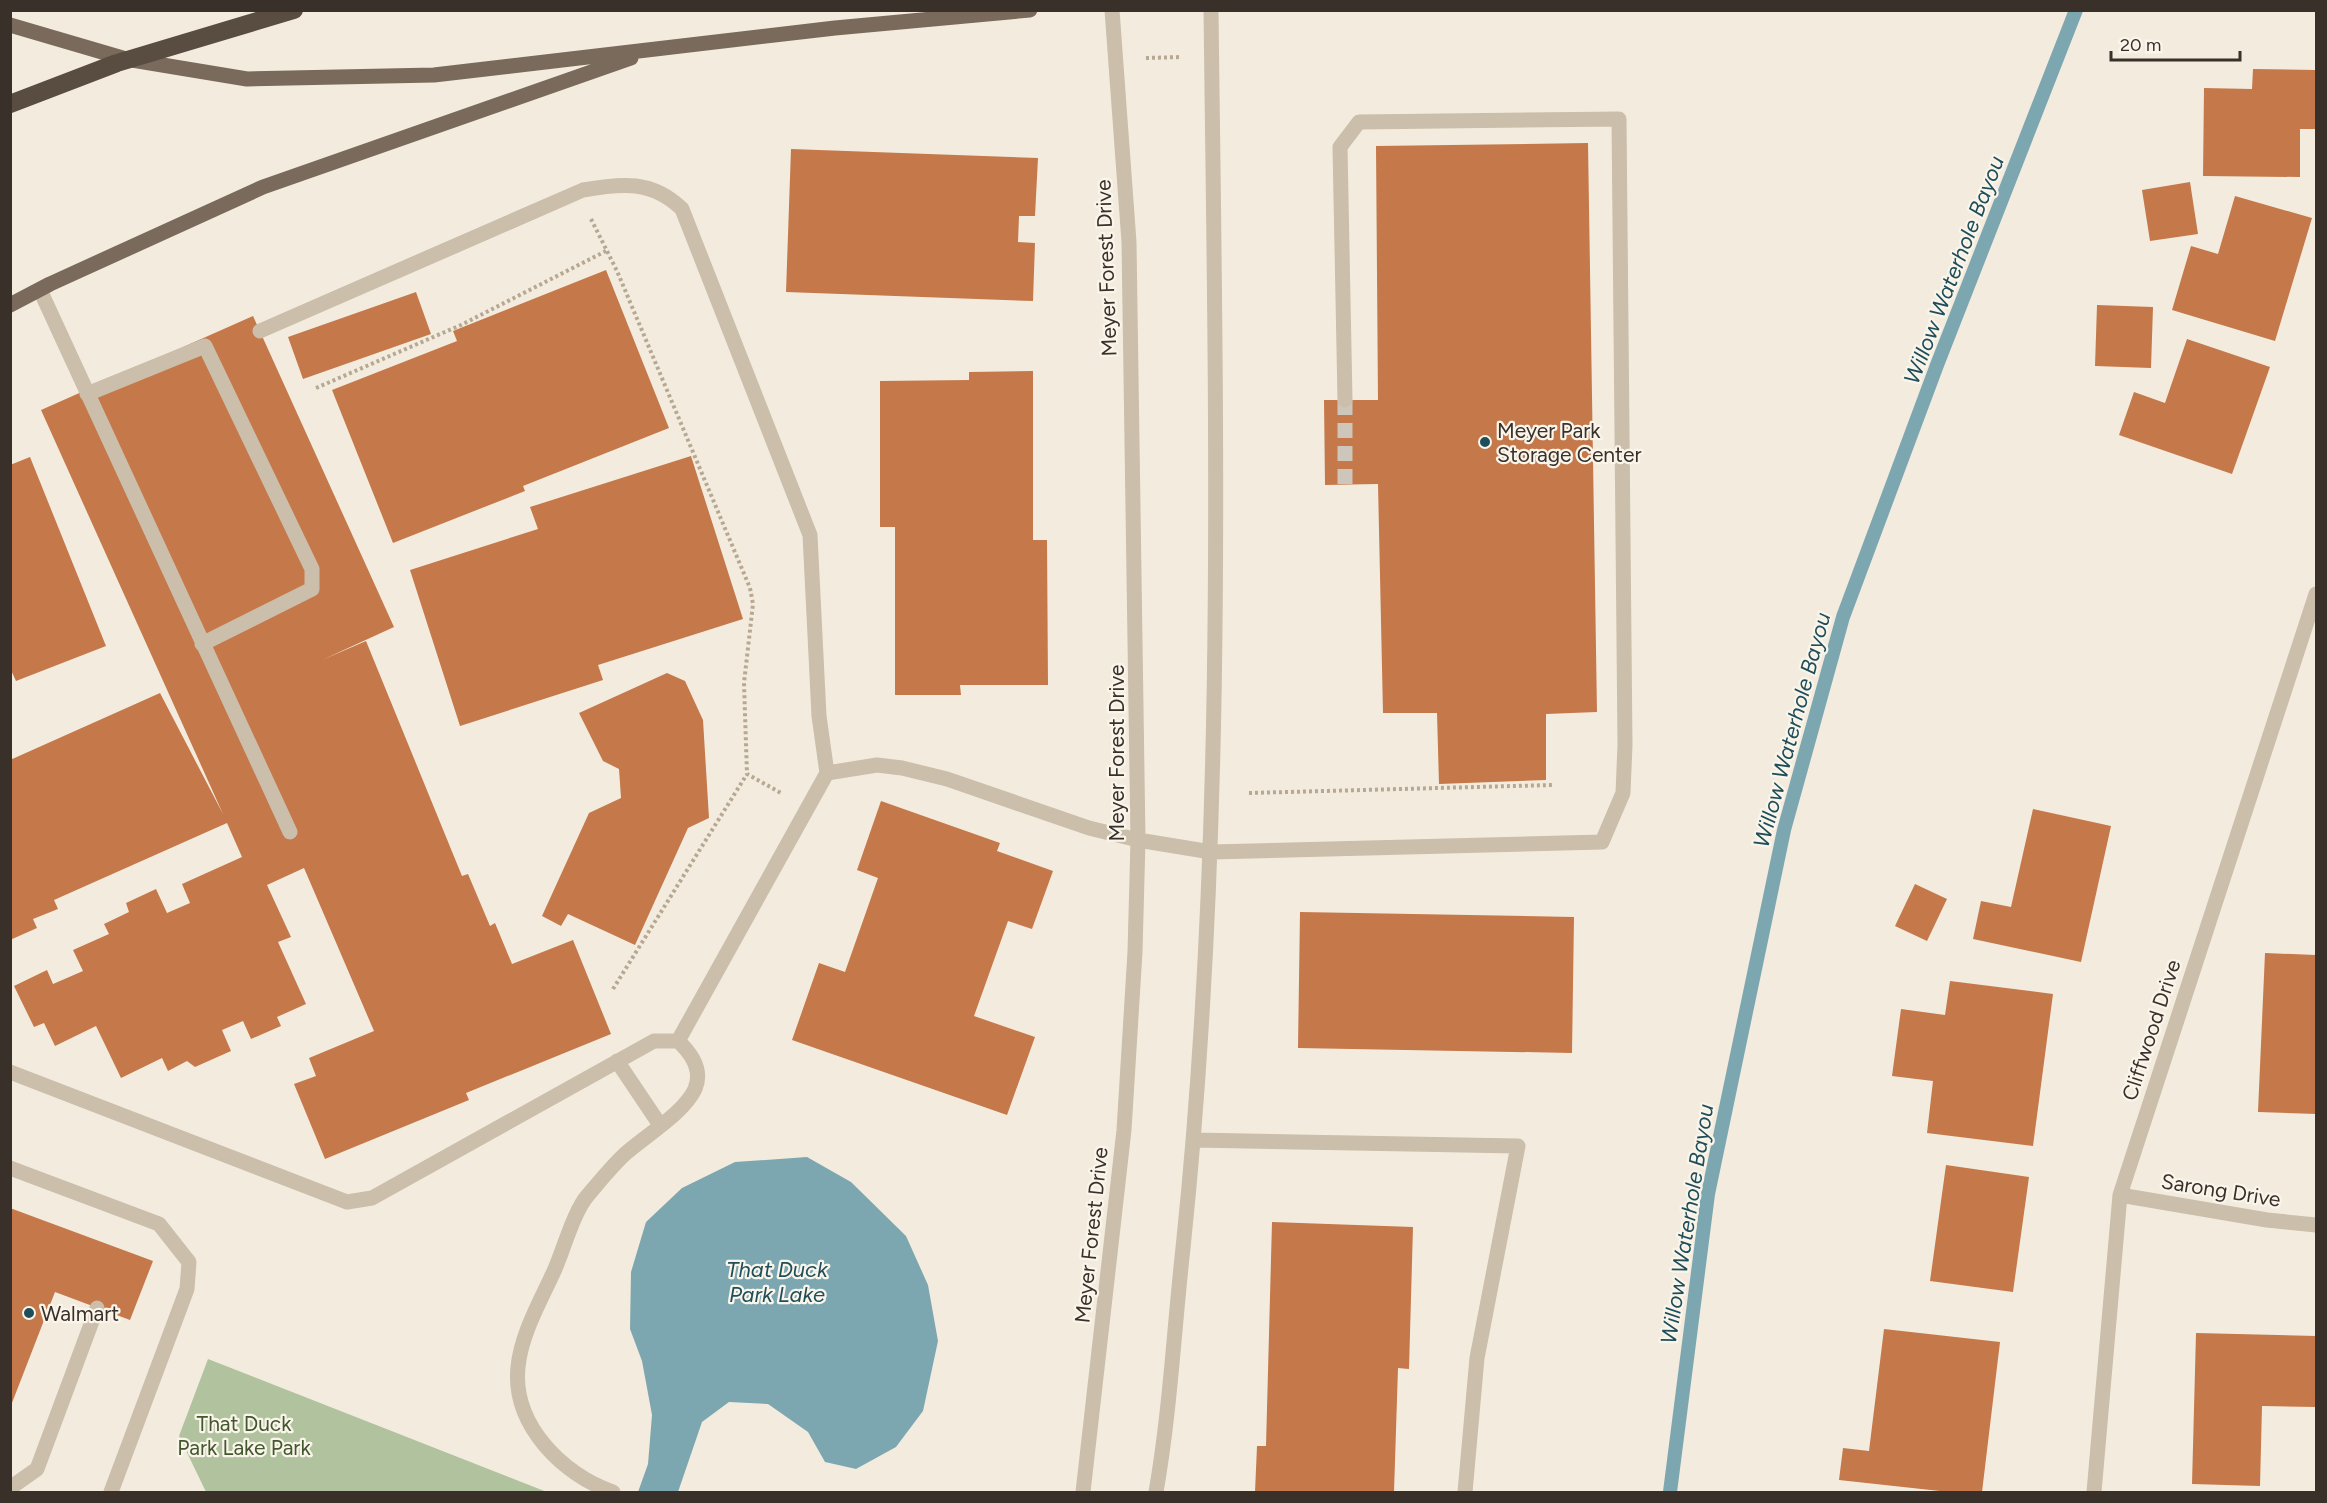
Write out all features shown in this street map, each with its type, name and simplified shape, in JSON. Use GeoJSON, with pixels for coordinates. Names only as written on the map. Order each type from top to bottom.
{"type":"FeatureCollection","features":[{"type":"Feature","properties":{"kind":"highway"},"geometry":{"type":"LineString","coordinates":[[10,104],[117,63],[294,10]]}},
{"type":"Feature","properties":{"kind":"main road"},"geometry":{"type":"LineString","coordinates":[[10,25],[126,59],[247,79],[434,75],[835,28],[1030,10]]}},
{"type":"Feature","properties":{"kind":"main road"},"geometry":{"type":"LineString","coordinates":[[10,305],[263,187],[658,49]]}},
{"type":"Feature","properties":{"kind":"street","name":"Meyer Forest Drive"},"geometry":{"type":"LineString","coordinates":[[1083,1492],[1124,1130],[1135,952],[1138,840],[1129,242],[1112,10]]}},
{"type":"Feature","properties":{"kind":"street"},"geometry":{"type":"LineString","coordinates":[[1156,1492],[1194,1140],[1211,852],[1216,506],[1212,10]]}},
{"type":"Feature","properties":{"kind":"street"},"geometry":{"type":"LineString","coordinates":[[827,773],[877,765],[902,768],[947,779],[1089,828],[1138,840],[1211,852],[1602,842],[1623,793],[1625,746],[1619,119],[1359,122],[1340,147],[1345,400]]}},
{"type":"Feature","properties":{"kind":"street"},"geometry":{"type":"LineString","coordinates":[[260,331],[578,192],[614,184],[639,186],[666,194],[682,209],[810,535],[819,716],[827,773],[678,1041]]}},
{"type":"Feature","properties":{"kind":"street"},"geometry":{"type":"LineString","coordinates":[[40,290],[290,832]]}},
{"type":"Feature","properties":{"kind":"street"},"geometry":{"type":"LineString","coordinates":[[87,394],[205,345],[312,569],[312,589],[202,644]]}},
{"type":"Feature","properties":{"kind":"street","name":"Cliffwood Drive"},"geometry":{"type":"LineString","coordinates":[[2094,1492],[2120,1195],[2316,594]]}},
{"type":"Feature","properties":{"kind":"street"},"geometry":{"type":"LineString","coordinates":[[10,1072],[347,1203],[372,1198],[654,1041],[678,1041],[692,1054],[697,1070],[695,1088],[684,1104],[623,1155],[586,1197],[525,1339],[518,1368],[520,1396],[528,1420],[546,1447],[584,1481],[609,1491]]}},
{"type":"Feature","properties":{"kind":"street"},"geometry":{"type":"LineString","coordinates":[[617,1061],[660,1125]]}},
{"type":"Feature","properties":{"kind":"street"},"geometry":{"type":"LineString","coordinates":[[1194,1140],[1240,1143],[1518,1146],[1477,1358],[1465,1492]]}},
{"type":"Feature","properties":{"kind":"street"},"geometry":{"type":"LineString","coordinates":[[10,1168],[159,1224],[189,1262],[187,1289],[111,1492]]}},
{"type":"Feature","properties":{"kind":"street","name":"Sarong Drive"},"geometry":{"type":"LineString","coordinates":[[2120,1195],[2267,1220],[2316,1225]]}},
{"type":"Feature","properties":{"kind":"street"},"geometry":{"type":"LineString","coordinates":[[10,1488],[37,1469],[97,1308]]}},
{"type":"Feature","properties":{"kind":"path"},"geometry":{"type":"LineString","coordinates":[[1141,58],[1181,57]]}},
{"type":"Feature","properties":{"kind":"path"},"geometry":{"type":"LineString","coordinates":[[578,192],[622,282],[750,588],[753,604],[744,683],[747,774],[613,989]]}},
{"type":"Feature","properties":{"kind":"path"},"geometry":{"type":"LineString","coordinates":[[316,388],[461,325],[606,251]]}},
{"type":"Feature","properties":{"kind":"path"},"geometry":{"type":"LineString","coordinates":[[747,774],[809,807]]}},
{"type":"Feature","properties":{"kind":"path"},"geometry":{"type":"LineString","coordinates":[[1249,793],[1552,785]]}},
{"type":"Feature","properties":{"kind":"green space","name":"That Duck Park Lake Park"},"geometry":{"type":"Polygon","coordinates":[[[208,1359],[547,1492],[206,1492],[179,1436],[208,1359]]]}},
{"type":"Feature","properties":{"kind":"water","name":"That Duck Park Lake"},"geometry":{"type":"Polygon","coordinates":[[[807,1157],[851,1182],[906,1236],[928,1285],[938,1341],[923,1411],[896,1447],[856,1469],[825,1462],[808,1432],[768,1404],[729,1402],[702,1422],[678,1492],[638,1492],[648,1464],[652,1415],[642,1361],[630,1329],[631,1272],[646,1222],[682,1188],[735,1162],[807,1157]]]}},
{"type":"Feature","properties":{"kind":"building"},"geometry":{"type":"Polygon","coordinates":[[[2253,69],[2316,70],[2316,129],[2300,129],[2300,177],[2203,176],[2204,88],[2252,89],[2253,69]]]}},
{"type":"Feature","properties":{"kind":"building","name":"Meyer Park Storage Center"},"geometry":{"type":"Polygon","coordinates":[[[1588,143],[1597,712],[1546,714],[1546,780],[1439,784],[1437,713],[1383,713],[1378,484],[1325,485],[1324,400],[1378,400],[1376,146],[1588,143]]]}},
{"type":"Feature","properties":{"kind":"building"},"geometry":{"type":"Polygon","coordinates":[[[791,149],[1038,158],[1035,216],[1019,216],[1018,242],[1035,243],[1033,301],[786,292],[791,149]]]}},
{"type":"Feature","properties":{"kind":"building"},"geometry":{"type":"Polygon","coordinates":[[[2190,182],[2198,234],[2150,241],[2142,190],[2190,182]]]}},
{"type":"Feature","properties":{"kind":"building"},"geometry":{"type":"Polygon","coordinates":[[[2235,196],[2312,218],[2275,341],[2172,310],[2191,246],[2218,254],[2235,196]]]}},
{"type":"Feature","properties":{"kind":"building"},"geometry":{"type":"Polygon","coordinates":[[[606,270],[669,428],[523,486],[525,491],[393,543],[332,390],[457,341],[453,331],[606,270]]]}},
{"type":"Feature","properties":{"kind":"building"},"geometry":{"type":"Polygon","coordinates":[[[416,292],[431,334],[303,379],[288,337],[416,292]]]}},
{"type":"Feature","properties":{"kind":"building"},"geometry":{"type":"Polygon","coordinates":[[[2097,305],[2153,307],[2151,368],[2095,366],[2097,305]]]}},
{"type":"Feature","properties":{"kind":"building"},"geometry":{"type":"Polygon","coordinates":[[[253,316],[394,627],[322,660],[366,641],[462,876],[468,874],[490,926],[495,923],[512,964],[573,940],[611,1034],[466,1093],[469,1100],[325,1159],[294,1084],[316,1076],[309,1058],[374,1031],[304,868],[267,885],[291,937],[278,942],[306,1004],[277,1017],[281,1026],[251,1039],[243,1021],[222,1030],[231,1051],[195,1067],[187,1061],[168,1071],[162,1058],[121,1078],[96,1026],[55,1046],[44,1023],[34,1027],[14,986],[47,970],[53,984],[83,971],[73,950],[109,934],[104,924],[129,912],[126,903],[156,889],[167,913],[190,903],[182,884],[242,857],[227,823],[54,900],[58,909],[33,919],[37,928],[10,940],[10,760],[160,693],[223,814],[41,410],[253,316]]]}},
{"type":"Feature","properties":{"kind":"building"},"geometry":{"type":"Polygon","coordinates":[[[2187,339],[2270,367],[2232,474],[2119,435],[2134,392],[2165,403],[2187,339]]]}},
{"type":"Feature","properties":{"kind":"building"},"geometry":{"type":"Polygon","coordinates":[[[1033,371],[1033,540],[1047,540],[1048,685],[960,685],[961,695],[895,695],[895,527],[880,527],[880,381],[969,380],[969,372],[1033,371]]]}},
{"type":"Feature","properties":{"kind":"building"},"geometry":{"type":"Polygon","coordinates":[[[691,456],[743,619],[598,665],[603,680],[460,726],[410,570],[538,529],[530,507],[691,456]]]}},
{"type":"Feature","properties":{"kind":"building"},"geometry":{"type":"Polygon","coordinates":[[[30,457],[106,646],[16,681],[10,668],[10,465],[30,457]]]}},
{"type":"Feature","properties":{"kind":"building"},"geometry":{"type":"Polygon","coordinates":[[[667,673],[685,681],[703,720],[709,818],[688,828],[635,945],[568,914],[561,926],[542,916],[589,813],[621,798],[619,769],[603,761],[579,713],[667,673]]]}},
{"type":"Feature","properties":{"kind":"building"},"geometry":{"type":"Polygon","coordinates":[[[881,801],[1000,843],[997,851],[1053,871],[1032,929],[1008,921],[974,1016],[1035,1037],[1007,1115],[792,1040],[819,963],[845,972],[878,878],[857,870],[881,801]]]}},
{"type":"Feature","properties":{"kind":"building"},"geometry":{"type":"Polygon","coordinates":[[[2033,809],[2111,826],[2081,962],[1973,939],[1981,901],[2011,907],[2033,809]]]}},
{"type":"Feature","properties":{"kind":"building"},"geometry":{"type":"Polygon","coordinates":[[[1915,884],[1947,899],[1927,941],[1895,926],[1915,884]]]}},
{"type":"Feature","properties":{"kind":"building"},"geometry":{"type":"Polygon","coordinates":[[[1300,912],[1574,917],[1572,1053],[1298,1048],[1300,912]]]}},
{"type":"Feature","properties":{"kind":"building"},"geometry":{"type":"Polygon","coordinates":[[[2265,953],[2316,955],[2316,1114],[2258,1112],[2265,953]]]}},
{"type":"Feature","properties":{"kind":"building"},"geometry":{"type":"Polygon","coordinates":[[[1950,981],[2053,994],[2033,1146],[1927,1133],[1933,1081],[1892,1076],[1901,1009],[1945,1015],[1950,981]]]}},
{"type":"Feature","properties":{"kind":"building"},"geometry":{"type":"Polygon","coordinates":[[[1946,1165],[2029,1177],[2013,1292],[1930,1281],[1946,1165]]]}},
{"type":"Feature","properties":{"kind":"building","name":"Walmart"},"geometry":{"type":"Polygon","coordinates":[[[10,1208],[153,1261],[130,1320],[55,1292],[10,1408],[10,1208]]]}},
{"type":"Feature","properties":{"kind":"building"},"geometry":{"type":"Polygon","coordinates":[[[1272,1222],[1413,1227],[1409,1369],[1398,1368],[1394,1492],[1255,1492],[1257,1446],[1266,1446],[1272,1222]]]}},
{"type":"Feature","properties":{"kind":"building"},"geometry":{"type":"Polygon","coordinates":[[[1884,1329],[2000,1342],[1982,1492],[1949,1492],[1839,1480],[1843,1448],[1869,1451],[1884,1329]]]}},
{"type":"Feature","properties":{"kind":"building"},"geometry":{"type":"Polygon","coordinates":[[[2196,1333],[2316,1336],[2316,1407],[2262,1406],[2260,1486],[2192,1484],[2196,1333]]]}},
{"type":"Feature","properties":{"kind":"waterway","name":"Willow Waterhole Bayou"},"geometry":{"type":"LineString","coordinates":[[1670,1492],[1708,1194],[1784,830],[1843,617],[1937,365],[2076,10]]}},
{"type":"Feature","properties":{"kind":"tunnel"},"geometry":{"type":"LineString","coordinates":[[1345,400],[1345,484]]}},
{"type":"Feature","properties":{"kind":"place","name":"Meyer Park Storage Center"},"geometry":{"type":"Point","coordinates":[1485,442]}},
{"type":"Feature","properties":{"kind":"place","name":"Walmart"},"geometry":{"type":"Point","coordinates":[29,1313]}}]}
